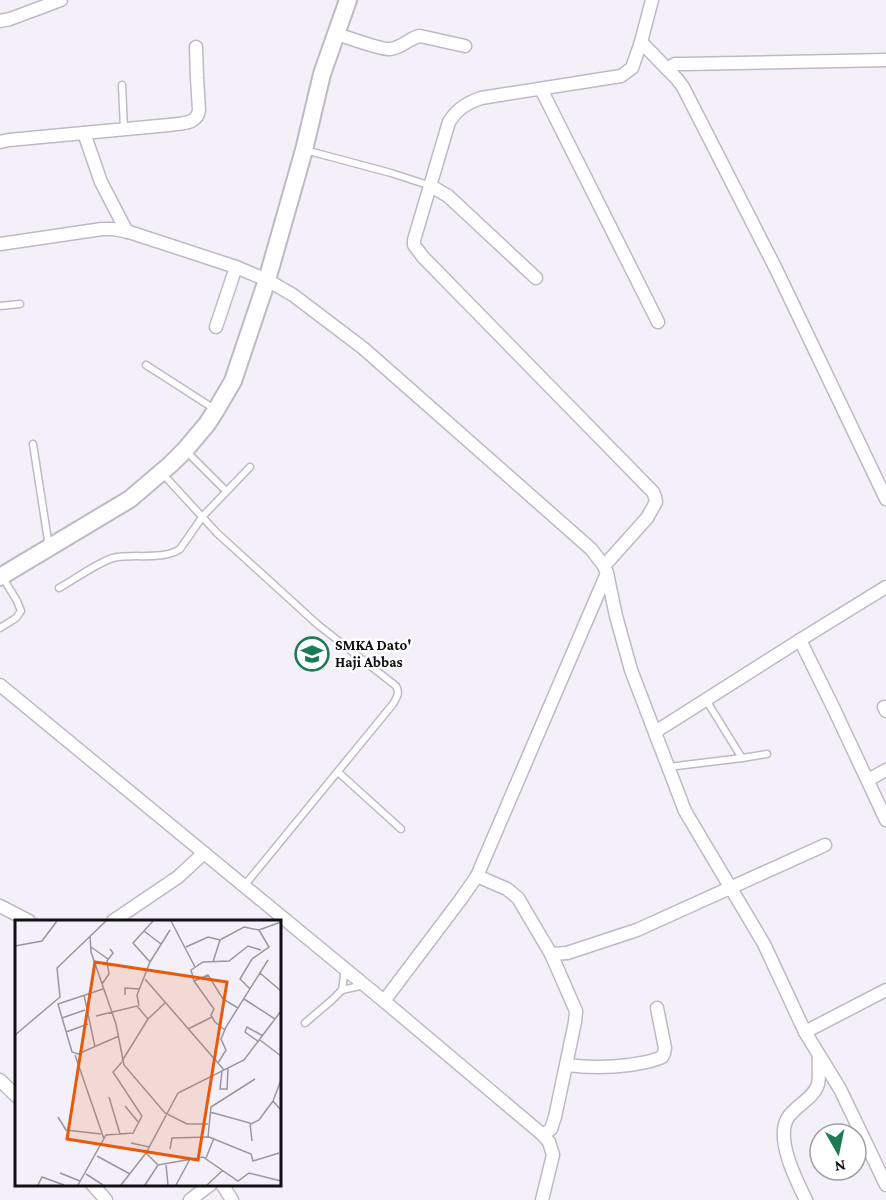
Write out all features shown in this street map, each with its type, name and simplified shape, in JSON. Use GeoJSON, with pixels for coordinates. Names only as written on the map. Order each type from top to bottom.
{"type":"FeatureCollection","features":[{"type":"Feature","properties":{"kind":"street"},"geometry":{"type":"LineString","coordinates":[[0,576],[130,499],[185,450],[216,410],[233,381],[267,280],[304,150],[322,75],[348,0]]}},
{"type":"Feature","properties":{"kind":"street"},"geometry":{"type":"LineString","coordinates":[[384,1001],[477,876],[605,570],[647,518],[654,507],[655,497],[653,492],[575,411],[416,249],[415,234],[449,122],[460,108],[481,98],[621,76],[632,68],[652,0]]}},
{"type":"Feature","properties":{"kind":"street"},"geometry":{"type":"LineString","coordinates":[[0,21],[56,1]]}},
{"type":"Feature","properties":{"kind":"street"},"geometry":{"type":"LineString","coordinates":[[336,34],[389,50],[420,36],[465,45]]}},
{"type":"Feature","properties":{"kind":"street"},"geometry":{"type":"LineString","coordinates":[[641,42],[683,87],[776,269],[886,499]]}},
{"type":"Feature","properties":{"kind":"street"},"geometry":{"type":"LineString","coordinates":[[0,142],[190,122],[199,116],[196,47]]}},
{"type":"Feature","properties":{"kind":"street"},"geometry":{"type":"LineString","coordinates":[[667,69],[675,64],[886,60]]}},
{"type":"Feature","properties":{"kind":"street"},"geometry":{"type":"LineString","coordinates":[[541,89],[658,322]]}},
{"type":"Feature","properties":{"kind":"street"},"geometry":{"type":"LineString","coordinates":[[84,133],[101,182],[127,232]]}},
{"type":"Feature","properties":{"kind":"street"},"geometry":{"type":"LineString","coordinates":[[431,186],[448,196],[536,278]]}},
{"type":"Feature","properties":{"kind":"street"},"geometry":{"type":"LineString","coordinates":[[0,244],[113,229],[236,267],[267,280],[293,295],[363,348],[591,549],[605,570],[631,670],[690,822],[764,944],[805,1032],[840,1089],[886,1185]]}},
{"type":"Feature","properties":{"kind":"street"},"geometry":{"type":"LineString","coordinates":[[216,327],[236,267]]}},
{"type":"Feature","properties":{"kind":"street"},"geometry":{"type":"LineString","coordinates":[[655,732],[800,640],[885,592]]}},
{"type":"Feature","properties":{"kind":"street"},"geometry":{"type":"LineString","coordinates":[[800,640],[886,820]]}},
{"type":"Feature","properties":{"kind":"street"},"geometry":{"type":"LineString","coordinates":[[0,685],[364,984],[543,1135],[549,1142],[553,1155],[542,1200]]}},
{"type":"Feature","properties":{"kind":"street"},"geometry":{"type":"LineString","coordinates":[[868,780],[886,770]]}},
{"type":"Feature","properties":{"kind":"street"},"geometry":{"type":"LineString","coordinates":[[550,954],[567,953],[637,930],[825,845]]}},
{"type":"Feature","properties":{"kind":"street"},"geometry":{"type":"LineString","coordinates":[[115,920],[178,877],[204,853]]}},
{"type":"Feature","properties":{"kind":"street"},"geometry":{"type":"LineString","coordinates":[[477,876],[507,889],[518,898],[550,954],[576,1011],[553,1126],[543,1135]]}},
{"type":"Feature","properties":{"kind":"street"},"geometry":{"type":"LineString","coordinates":[[0,906],[26,920]]}},
{"type":"Feature","properties":{"kind":"street"},"geometry":{"type":"LineString","coordinates":[[805,1032],[886,990]]}},
{"type":"Feature","properties":{"kind":"street"},"geometry":{"type":"LineString","coordinates":[[567,1065],[607,1068],[662,1057],[664,1048],[657,1008]]}},
{"type":"Feature","properties":{"kind":"street"},"geometry":{"type":"LineString","coordinates":[[806,1200],[789,1158],[784,1136],[787,1118],[815,1091],[818,1084],[819,1054]]}},
{"type":"Feature","properties":{"kind":"street"},"geometry":{"type":"LineString","coordinates":[[0,1080],[15,1095]]}},
{"type":"Feature","properties":{"kind":"street"},"geometry":{"type":"LineString","coordinates":[[93,1185],[106,1200]]}},
{"type":"Feature","properties":{"kind":"street"},"geometry":{"type":"LineString","coordinates":[[190,1200],[210,1185]]}},
{"type":"Feature","properties":{"kind":"street"},"geometry":{"type":"LineString","coordinates":[[223,1185],[232,1200]]}},
{"type":"Feature","properties":{"kind":"lane"},"geometry":{"type":"LineString","coordinates":[[122,85],[124,129]]}},
{"type":"Feature","properties":{"kind":"lane"},"geometry":{"type":"LineString","coordinates":[[304,150],[392,173],[431,186]]}},
{"type":"Feature","properties":{"kind":"lane"},"geometry":{"type":"LineString","coordinates":[[0,306],[20,304]]}},
{"type":"Feature","properties":{"kind":"lane"},"geometry":{"type":"LineString","coordinates":[[146,365],[216,410]]}},
{"type":"Feature","properties":{"kind":"lane"},"geometry":{"type":"LineString","coordinates":[[33,444],[49,547]]}},
{"type":"Feature","properties":{"kind":"lane"},"geometry":{"type":"LineString","coordinates":[[185,450],[226,491]]}},
{"type":"Feature","properties":{"kind":"lane"},"geometry":{"type":"LineString","coordinates":[[59,588],[110,559],[176,552],[203,516],[250,467]]}},
{"type":"Feature","properties":{"kind":"lane"},"geometry":{"type":"LineString","coordinates":[[162,472],[217,533],[317,624],[396,686],[399,691],[393,704],[244,886]]}},
{"type":"Feature","properties":{"kind":"lane"},"geometry":{"type":"LineString","coordinates":[[0,576],[21,610],[16,618],[0,628]]}},
{"type":"Feature","properties":{"kind":"lane"},"geometry":{"type":"LineString","coordinates":[[706,699],[742,758]]}},
{"type":"Feature","properties":{"kind":"lane"},"geometry":{"type":"LineString","coordinates":[[668,767],[767,754]]}},
{"type":"Feature","properties":{"kind":"lane"},"geometry":{"type":"LineString","coordinates":[[338,772],[401,829]]}},
{"type":"Feature","properties":{"kind":"lane"},"geometry":{"type":"LineString","coordinates":[[342,990],[345,969]]}},
{"type":"Feature","properties":{"kind":"lane"},"geometry":{"type":"LineString","coordinates":[[305,1023],[342,990],[364,984]]}},
{"type":"Feature","properties":{"kind":"place","name":"SMKA Dato' Haji Abbas"},"geometry":{"type":"Point","coordinates":[312,654]}}]}
